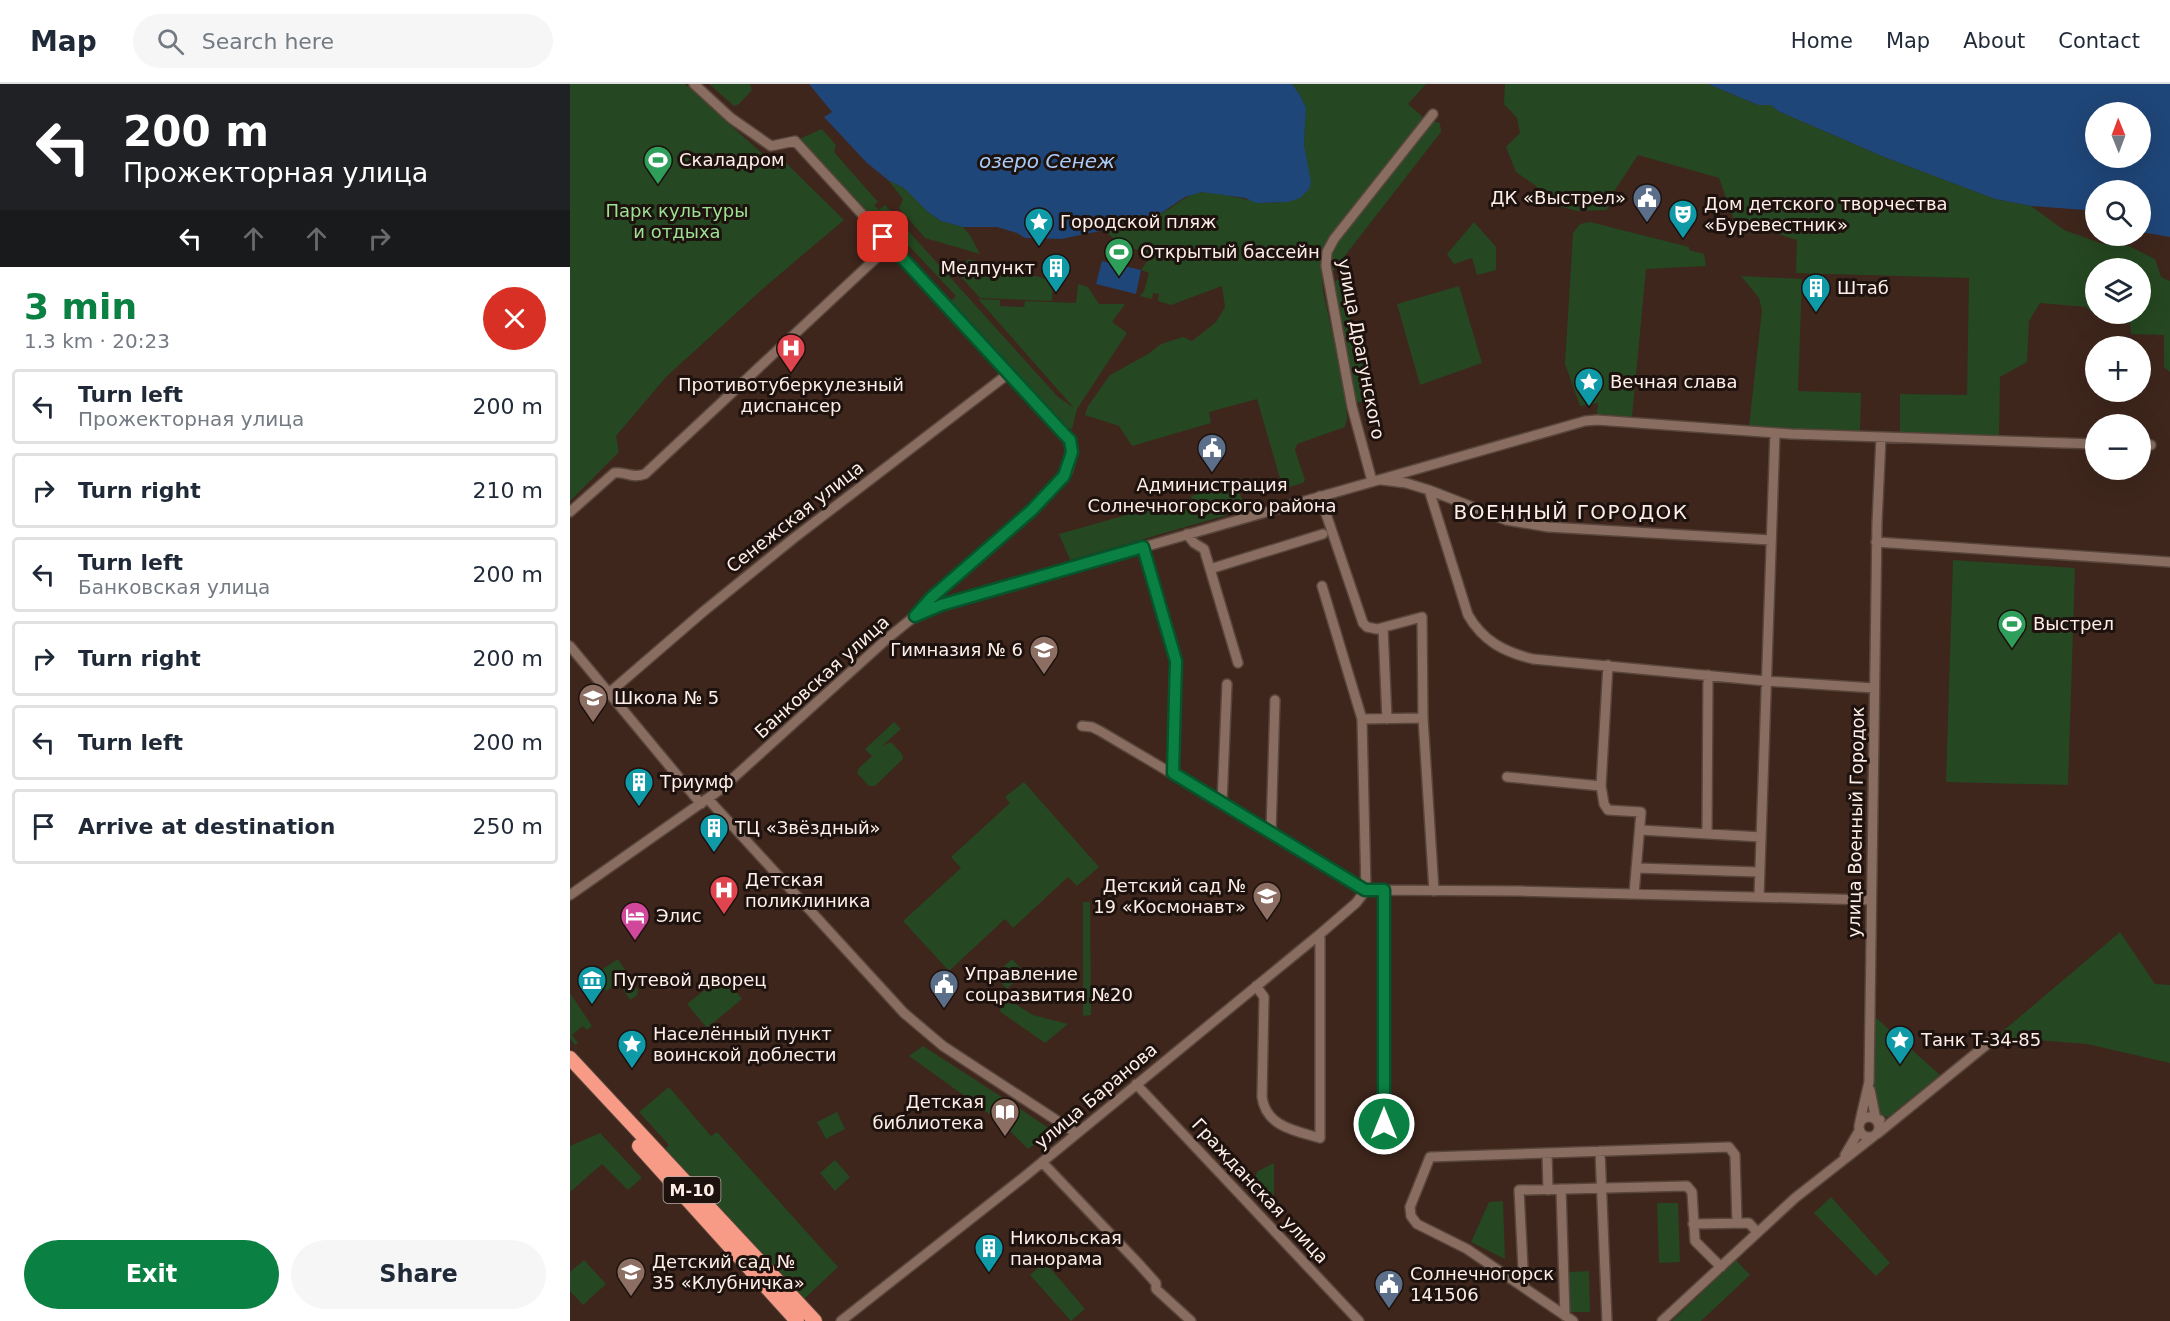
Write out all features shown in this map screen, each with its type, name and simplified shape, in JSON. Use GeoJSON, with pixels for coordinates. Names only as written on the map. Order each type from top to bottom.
{"type":"FeatureCollection","features":[{"type":"Feature","properties":{"kind":"highway","name":"М-10"},"geometry":{"type":"LineString","coordinates":[[570,1058],[815,1321]]}},
{"type":"Feature","properties":{"kind":"highway","name":"М-10"},"geometry":{"type":"LineString","coordinates":[[570,1072],[797,1321]]}},
{"type":"Feature","properties":{"kind":"street"},"geometry":{"type":"LineString","coordinates":[[694,84],[731,118],[771,146],[795,141],[1070,440],[1071,458],[1068,470],[1049,494],[931,598],[915,616]]}},
{"type":"Feature","properties":{"kind":"street","name":"улица Драгунского"},"geometry":{"type":"LineString","coordinates":[[1375,480],[1352,407],[1325,261],[1334,239],[1432,114]]}},
{"type":"Feature","properties":{"kind":"street"},"geometry":{"type":"LineString","coordinates":[[570,512],[614,473],[635,477],[645,474],[890,244]]}},
{"type":"Feature","properties":{"kind":"street","name":"Сенежская улица"},"geometry":{"type":"LineString","coordinates":[[609,693],[704,611],[794,538],[1008,374]]}},
{"type":"Feature","properties":{"kind":"street","name":"Банковская улица"},"geometry":{"type":"LineString","coordinates":[[570,895],[723,788],[880,645],[915,616],[941,605],[1591,420],[1775,433],[2085,444]]}},
{"type":"Feature","properties":{"kind":"street"},"geometry":{"type":"LineString","coordinates":[[1758,897],[1775,433]]}},
{"type":"Feature","properties":{"kind":"street","name":"улица Военный Городок"},"geometry":{"type":"LineString","coordinates":[[1841,1161],[1860,1126],[1869,1082],[1876,542],[1881,437]]}},
{"type":"Feature","properties":{"kind":"street"},"geometry":{"type":"LineString","coordinates":[[1375,480],[1406,483],[1506,520],[1548,527],[1771,540]]}},
{"type":"Feature","properties":{"kind":"street"},"geometry":{"type":"LineString","coordinates":[[1430,490],[1468,615],[1476,628],[1488,640],[1504,650],[1533,659],[1766,681],[1874,688]]}},
{"type":"Feature","properties":{"kind":"street"},"geometry":{"type":"LineString","coordinates":[[1320,496],[1366,627],[1383,628],[1422,617],[1422,718],[1434,891]]}},
{"type":"Feature","properties":{"kind":"street"},"geometry":{"type":"LineString","coordinates":[[1187,534],[1203,549],[1238,663]]}},
{"type":"Feature","properties":{"kind":"street"},"geometry":{"type":"LineString","coordinates":[[1210,569],[1323,534]]}},
{"type":"Feature","properties":{"kind":"street"},"geometry":{"type":"LineString","coordinates":[[1876,542],[2170,562]]}},
{"type":"Feature","properties":{"kind":"street"},"geometry":{"type":"LineString","coordinates":[[1143,547],[1176,661],[1173,773]]}},
{"type":"Feature","properties":{"kind":"street"},"geometry":{"type":"LineString","coordinates":[[1322,586],[1362,719],[1365,890]]}},
{"type":"Feature","properties":{"kind":"street"},"geometry":{"type":"LineString","coordinates":[[1383,628],[1387,718]]}},
{"type":"Feature","properties":{"kind":"street"},"geometry":{"type":"LineString","coordinates":[[570,646],[704,801],[903,1013],[943,1046],[1076,1133]]}},
{"type":"Feature","properties":{"kind":"street"},"geometry":{"type":"LineString","coordinates":[[1608,665],[1601,786],[1604,804],[1608,810],[1641,812],[1634,894]]}},
{"type":"Feature","properties":{"kind":"street"},"geometry":{"type":"LineString","coordinates":[[1707,834],[1708,675]]}},
{"type":"Feature","properties":{"kind":"street"},"geometry":{"type":"LineString","coordinates":[[1222,803],[1227,684]]}},
{"type":"Feature","properties":{"kind":"street"},"geometry":{"type":"LineString","coordinates":[[1272,832],[1275,700]]}},
{"type":"Feature","properties":{"kind":"street"},"geometry":{"type":"LineString","coordinates":[[1362,719],[1422,718]]}},
{"type":"Feature","properties":{"kind":"street"},"geometry":{"type":"LineString","coordinates":[[1082,726],[1100,731],[1173,773],[1365,890],[1871,900]]}},
{"type":"Feature","properties":{"kind":"street"},"geometry":{"type":"LineString","coordinates":[[1507,777],[1601,786]]}},
{"type":"Feature","properties":{"kind":"street"},"geometry":{"type":"LineString","coordinates":[[1640,830],[1761,837]]}},
{"type":"Feature","properties":{"kind":"street"},"geometry":{"type":"LineString","coordinates":[[1636,868],[1760,872]]}},
{"type":"Feature","properties":{"kind":"street","name":"улица Баранова"},"geometry":{"type":"LineString","coordinates":[[841,1321],[1042,1162],[1320,934],[1356,903],[1365,890]]}},
{"type":"Feature","properties":{"kind":"street"},"geometry":{"type":"LineString","coordinates":[[1384,890],[1384,1134]]}},
{"type":"Feature","properties":{"kind":"street"},"geometry":{"type":"LineString","coordinates":[[1256,986],[1264,997],[1262,1097],[1266,1112],[1285,1128],[1320,1138],[1320,934]]}},
{"type":"Feature","properties":{"kind":"street"},"geometry":{"type":"LineString","coordinates":[[1662,1321],[1757,1232],[1841,1161],[1996,1037]]}},
{"type":"Feature","properties":{"kind":"street"},"geometry":{"type":"LineString","coordinates":[[1869,1082],[1876,1120],[1879,1128],[1875,1135],[1866,1138],[1860,1126],[1868,1117],[1876,1120],[1900,1116]]}},
{"type":"Feature","properties":{"kind":"street","name":"Гражданская улица"},"geometry":{"type":"LineString","coordinates":[[1136,1084],[1359,1321]]}},
{"type":"Feature","properties":{"kind":"street"},"geometry":{"type":"LineString","coordinates":[[1064,1125],[1067,1134],[1064,1143]]}},
{"type":"Feature","properties":{"kind":"street"},"geometry":{"type":"LineString","coordinates":[[1569,1318],[1467,1249],[1417,1224],[1411,1216],[1410,1207],[1430,1157],[1729,1147],[1735,1155],[1737,1223]]}},
{"type":"Feature","properties":{"kind":"street"},"geometry":{"type":"LineString","coordinates":[[1600,1151],[1607,1321]]}},
{"type":"Feature","properties":{"kind":"street"},"geometry":{"type":"LineString","coordinates":[[1547,1153],[1548,1190]]}},
{"type":"Feature","properties":{"kind":"street"},"geometry":{"type":"LineString","coordinates":[[1042,1162],[1156,1283],[1156,1289],[1191,1321]]}},
{"type":"Feature","properties":{"kind":"street"},"geometry":{"type":"LineString","coordinates":[[1524,1287],[1519,1190],[1687,1186],[1692,1192],[1695,1242],[1720,1267]]}},
{"type":"Feature","properties":{"kind":"street"},"geometry":{"type":"LineString","coordinates":[[1561,1189],[1569,1318]]}},
{"type":"Feature","properties":{"kind":"street"},"geometry":{"type":"LineString","coordinates":[[1693,1224],[1749,1223],[1757,1232]]}},
{"type":"Feature","properties":{"kind":"green space","name":"Парк культуры и отдыха"},"geometry":{"type":"Polygon","coordinates":[[[570,84],[685,84],[767,158],[778,155],[844,220],[766,286],[666,377],[616,436],[619,452],[570,501],[570,84]]]}},
{"type":"Feature","properties":{"kind":"green space"},"geometry":{"type":"Polygon","coordinates":[[[709,84],[750,84],[752,90],[739,104],[734,106],[709,84]]]}},
{"type":"Feature","properties":{"kind":"green space"},"geometry":{"type":"Polygon","coordinates":[[[1292,84],[1426,84],[1408,104],[1424,118],[1418,130],[1324,250],[1321,261],[1323,291],[1345,393],[1347,419],[1345,427],[1297,444],[1295,450],[1305,480],[1303,483],[1283,489],[1257,399],[1209,412],[1211,423],[1132,446],[1119,426],[1085,415],[1088,406],[1110,375],[1161,344],[1183,337],[1192,341],[1216,322],[1225,307],[1222,286],[1171,305],[1158,301],[1159,294],[1153,293],[1152,299],[1140,296],[1144,291],[1149,273],[1141,270],[1151,255],[1118,243],[1105,230],[1135,216],[1157,215],[1197,193],[1213,192],[1271,203],[1291,200],[1309,189],[1304,145],[1306,108],[1292,84]]]}},
{"type":"Feature","properties":{"kind":"green space"},"geometry":{"type":"Polygon","coordinates":[[[1505,84],[1708,84],[1758,105],[1771,105],[1778,111],[1884,157],[1995,199],[2031,206],[2064,230],[2085,238],[2085,246],[2129,246],[2155,259],[2161,277],[2170,281],[2170,372],[2164,367],[2164,335],[2131,334],[2130,324],[2151,324],[2151,258],[2085,258],[2085,307],[2040,303],[2029,321],[2027,362],[2000,377],[1999,437],[1900,433],[1900,394],[1967,395],[1969,278],[1796,273],[1797,240],[1734,220],[1719,178],[1638,155],[1613,193],[1607,210],[1577,211],[1547,203],[1536,186],[1516,172],[1506,147],[1520,133],[1517,118],[1504,104],[1505,84]]]}},
{"type":"Feature","properties":{"kind":"green space"},"geometry":{"type":"Polygon","coordinates":[[[1433,121],[1440,123],[1441,132],[1330,275],[1331,250],[1433,121]]]}},
{"type":"Feature","properties":{"kind":"green space"},"geometry":{"type":"Polygon","coordinates":[[[822,129],[836,145],[834,152],[878,202],[874,205],[879,210],[885,205],[1058,397],[1074,408],[978,299],[1000,300],[1000,306],[1024,307],[1025,301],[1076,303],[1078,284],[1088,287],[1099,304],[1125,304],[1112,322],[1127,333],[1077,409],[1072,429],[1063,427],[949,303],[956,296],[909,246],[901,253],[799,139],[822,129]]]}},
{"type":"Feature","properties":{"kind":"green space"},"geometry":{"type":"Polygon","coordinates":[[[888,180],[904,188],[928,212],[941,221],[963,227],[980,254],[925,238],[899,208],[903,199],[888,180]]]}},
{"type":"Feature","properties":{"kind":"green space"},"geometry":{"type":"Polygon","coordinates":[[[1474,222],[1496,247],[1496,270],[1477,275],[1472,258],[1454,264],[1447,254],[1474,222]]]}},
{"type":"Feature","properties":{"kind":"green space"},"geometry":{"type":"Polygon","coordinates":[[[1590,222],[1689,247],[1689,250],[1704,254],[1706,266],[1646,269],[1632,417],[1597,414],[1598,403],[1580,406],[1565,364],[1573,233],[1580,224],[1590,222]]]}},
{"type":"Feature","properties":{"kind":"green space"},"geometry":{"type":"Polygon","coordinates":[[[969,259],[1014,271],[1013,275],[1019,278],[1021,273],[1053,280],[1052,301],[980,298],[961,277],[966,272],[962,266],[969,259]]]}},
{"type":"Feature","properties":{"kind":"green space"},"geometry":{"type":"Polygon","coordinates":[[[1741,276],[1802,279],[1798,391],[1861,393],[1860,432],[1749,426],[1762,310],[1759,298],[1741,276]]]}},
{"type":"Feature","properties":{"kind":"green space"},"geometry":{"type":"Polygon","coordinates":[[[1337,279],[1345,280],[1349,314],[1371,393],[1366,401],[1355,403],[1333,285],[1337,279]]]}},
{"type":"Feature","properties":{"kind":"green space"},"geometry":{"type":"Polygon","coordinates":[[[1459,286],[1482,363],[1420,385],[1397,304],[1459,286]]]}},
{"type":"Feature","properties":{"kind":"green space"},"geometry":{"type":"Polygon","coordinates":[[[1237,483],[1245,510],[1070,560],[1059,534],[1165,504],[1169,514],[1194,507],[1191,496],[1237,483]]]}},
{"type":"Feature","properties":{"kind":"green space","name":"Выстрел"},"geometry":{"type":"Polygon","coordinates":[[[1953,560],[2075,568],[2068,785],[1946,782],[1953,560]]]}},
{"type":"Feature","properties":{"kind":"green space"},"geometry":{"type":"Polygon","coordinates":[[[894,722],[901,729],[881,747],[892,743],[902,754],[903,759],[875,786],[869,786],[857,773],[859,768],[872,756],[865,749],[894,722]]]}},
{"type":"Feature","properties":{"kind":"green space"},"geometry":{"type":"Polygon","coordinates":[[[1024,782],[1099,867],[1077,886],[1068,877],[1013,928],[1005,919],[949,971],[903,921],[961,868],[951,857],[1010,803],[1005,797],[1024,782]]]}},
{"type":"Feature","properties":{"kind":"green space"},"geometry":{"type":"Polygon","coordinates":[[[1083,902],[1090,902],[1091,1015],[1083,1016],[1083,902]]]}},
{"type":"Feature","properties":{"kind":"green space"},"geometry":{"type":"Polygon","coordinates":[[[2120,932],[2155,984],[2170,985],[2170,1063],[2087,1044],[1996,1037],[2120,932]]]}},
{"type":"Feature","properties":{"kind":"green space"},"geometry":{"type":"Polygon","coordinates":[[[618,959],[638,990],[637,995],[630,1000],[619,983],[606,991],[595,974],[618,959]]]}},
{"type":"Feature","properties":{"kind":"green space"},"geometry":{"type":"Polygon","coordinates":[[[1012,959],[1024,972],[1007,989],[994,975],[1012,959]]]}},
{"type":"Feature","properties":{"kind":"green space"},"geometry":{"type":"Polygon","coordinates":[[[723,975],[742,999],[707,1028],[687,1004],[723,975]]]}},
{"type":"Feature","properties":{"kind":"green space"},"geometry":{"type":"Polygon","coordinates":[[[570,993],[592,1026],[587,1030],[583,1026],[572,1035],[578,1043],[575,1045],[570,1039],[570,993]]]}},
{"type":"Feature","properties":{"kind":"green space"},"geometry":{"type":"Polygon","coordinates":[[[1006,1003],[1015,1004],[1033,1015],[1068,1024],[1045,1043],[999,1011],[1006,1003]]]}},
{"type":"Feature","properties":{"kind":"green space"},"geometry":{"type":"Polygon","coordinates":[[[1873,1015],[1940,1075],[1888,1117],[1878,1114],[1872,1094],[1873,1015]]]}},
{"type":"Feature","properties":{"kind":"green space"},"geometry":{"type":"Polygon","coordinates":[[[923,1046],[1008,1101],[995,1118],[909,1056],[923,1046]]]}},
{"type":"Feature","properties":{"kind":"green space"},"geometry":{"type":"Polygon","coordinates":[[[669,1087],[711,1136],[717,1132],[838,1267],[803,1300],[663,1151],[669,1145],[639,1112],[669,1087]]]}},
{"type":"Feature","properties":{"kind":"green space"},"geometry":{"type":"Polygon","coordinates":[[[1010,1102],[1053,1131],[1028,1149],[998,1119],[1010,1102]]]}},
{"type":"Feature","properties":{"kind":"green space"},"geometry":{"type":"Polygon","coordinates":[[[837,1112],[845,1129],[826,1139],[817,1122],[837,1112]]]}},
{"type":"Feature","properties":{"kind":"green space"},"geometry":{"type":"Polygon","coordinates":[[[600,1133],[642,1178],[628,1190],[602,1164],[570,1192],[570,1146],[600,1133]]]}},
{"type":"Feature","properties":{"kind":"green space"},"geometry":{"type":"Polygon","coordinates":[[[835,1160],[850,1177],[835,1191],[820,1173],[835,1160]]]}},
{"type":"Feature","properties":{"kind":"green space"},"geometry":{"type":"Polygon","coordinates":[[[1274,1163],[1274,1197],[1266,1196],[1250,1187],[1258,1171],[1274,1163]]]}},
{"type":"Feature","properties":{"kind":"green space"},"geometry":{"type":"Polygon","coordinates":[[[1831,1197],[1890,1263],[1876,1276],[1814,1213],[1831,1197]]]}},
{"type":"Feature","properties":{"kind":"green space"},"geometry":{"type":"Polygon","coordinates":[[[1503,1201],[1505,1259],[1471,1242],[1489,1202],[1503,1201]]]}},
{"type":"Feature","properties":{"kind":"green space"},"geometry":{"type":"Polygon","coordinates":[[[1657,1203],[1678,1203],[1680,1262],[1659,1263],[1657,1203]]]}},
{"type":"Feature","properties":{"kind":"green space"},"geometry":{"type":"Polygon","coordinates":[[[584,1260],[606,1284],[583,1305],[570,1291],[570,1272],[584,1260]]]}},
{"type":"Feature","properties":{"kind":"green space"},"geometry":{"type":"Polygon","coordinates":[[[1736,1260],[1750,1275],[1701,1321],[1672,1321],[1736,1260]]]}},
{"type":"Feature","properties":{"kind":"green space"},"geometry":{"type":"Polygon","coordinates":[[[1045,1262],[1085,1309],[1071,1321],[1030,1275],[1045,1262]]]}},
{"type":"Feature","properties":{"kind":"green space"},"geometry":{"type":"Polygon","coordinates":[[[1589,1271],[1590,1312],[1570,1312],[1569,1272],[1589,1271]]]}},
{"type":"Feature","properties":{"kind":"water","name":"озеро Сенеж"},"geometry":{"type":"Polygon","coordinates":[[[809,84],[1292,84],[1306,108],[1304,145],[1311,182],[1309,189],[1300,198],[1288,202],[1256,203],[1245,198],[1202,192],[1185,197],[1158,215],[1131,217],[1105,230],[1061,239],[1025,238],[997,227],[963,227],[941,221],[928,212],[904,188],[888,180],[867,163],[824,117],[832,112],[809,84]]]}},
{"type":"Feature","properties":{"kind":"water"},"geometry":{"type":"Polygon","coordinates":[[[1708,84],[2170,84],[2170,237],[2151,234],[2151,180],[2085,180],[2085,210],[2031,206],[1995,199],[1884,157],[1778,111],[1771,105],[1758,105],[1708,84]]]}},
{"type":"Feature","properties":{"kind":"water","name":"Открытый бассейн"},"geometry":{"type":"Polygon","coordinates":[[[1102,261],[1141,270],[1136,294],[1096,284],[1102,261]]]}},
{"type":"Feature","properties":{"kind":"place","name":"Скаладром"},"geometry":{"type":"Point","coordinates":[658,186]}},
{"type":"Feature","properties":{"kind":"place","name":"ДК «Выстрел»"},"geometry":{"type":"Point","coordinates":[1647,224]}},
{"type":"Feature","properties":{"kind":"place","name":"Дом детского творчества «Буревестник»"},"geometry":{"type":"Point","coordinates":[1683,240]}},
{"type":"Feature","properties":{"kind":"place","name":"Городской пляж"},"geometry":{"type":"Point","coordinates":[1039,248]}},
{"type":"Feature","properties":{"kind":"place","name":"Открытый бассейн"},"geometry":{"type":"Point","coordinates":[1119,278]}},
{"type":"Feature","properties":{"kind":"place","name":"Медпункт"},"geometry":{"type":"Point","coordinates":[1056,294]}},
{"type":"Feature","properties":{"kind":"place","name":"Штаб"},"geometry":{"type":"Point","coordinates":[1816,314]}},
{"type":"Feature","properties":{"kind":"place","name":"Противотуберкулезный диспансер"},"geometry":{"type":"Point","coordinates":[791,374]}},
{"type":"Feature","properties":{"kind":"place","name":"Вечная слава"},"geometry":{"type":"Point","coordinates":[1589,408]}},
{"type":"Feature","properties":{"kind":"place","name":"Администрация Солнечногорского района"},"geometry":{"type":"Point","coordinates":[1212,474]}},
{"type":"Feature","properties":{"kind":"place","name":"Выстрел"},"geometry":{"type":"Point","coordinates":[2012,650]}},
{"type":"Feature","properties":{"kind":"place","name":"Гимназия № 6"},"geometry":{"type":"Point","coordinates":[1044,676]}},
{"type":"Feature","properties":{"kind":"place","name":"Школа № 5"},"geometry":{"type":"Point","coordinates":[593,724]}},
{"type":"Feature","properties":{"kind":"place","name":"Триумф"},"geometry":{"type":"Point","coordinates":[639,808]}},
{"type":"Feature","properties":{"kind":"place","name":"ТЦ «Звёздный»"},"geometry":{"type":"Point","coordinates":[714,854]}},
{"type":"Feature","properties":{"kind":"place","name":"Детская поликлиника"},"geometry":{"type":"Point","coordinates":[724,916]}},
{"type":"Feature","properties":{"kind":"place","name":"Детский сад № 19 «Космонавт»"},"geometry":{"type":"Point","coordinates":[1267,922]}},
{"type":"Feature","properties":{"kind":"place","name":"Элис"},"geometry":{"type":"Point","coordinates":[635,942]}},
{"type":"Feature","properties":{"kind":"place","name":"Путевой дворец"},"geometry":{"type":"Point","coordinates":[592,1006]}},
{"type":"Feature","properties":{"kind":"place","name":"Управление соцразвития №20"},"geometry":{"type":"Point","coordinates":[944,1010]}},
{"type":"Feature","properties":{"kind":"place","name":"Танк Т-34-85"},"geometry":{"type":"Point","coordinates":[1900,1066]}},
{"type":"Feature","properties":{"kind":"place","name":"Населённый пункт воинской доблести"},"geometry":{"type":"Point","coordinates":[632,1070]}},
{"type":"Feature","properties":{"kind":"place","name":"Детская библиотека"},"geometry":{"type":"Point","coordinates":[1005,1138]}},
{"type":"Feature","properties":{"kind":"place","name":"Никольская панорама"},"geometry":{"type":"Point","coordinates":[989,1274]}},
{"type":"Feature","properties":{"kind":"place","name":"Детский сад № 35 «Клубничка»"},"geometry":{"type":"Point","coordinates":[631,1298]}},
{"type":"Feature","properties":{"kind":"place","name":"Солнечногорск 141506"},"geometry":{"type":"Point","coordinates":[1389,1310]}},
{"type":"Feature","properties":{"kind":"district","name":"ВОЕННЫЙ ГОРОДОК"},"geometry":{"type":"Point","coordinates":[1571,512]}},
{"type":"Feature","properties":{"kind":"route"},"geometry":{"type":"LineString","coordinates":[[883,237],[1070,440],[1072,452],[1068,470],[1049,494],[931,598],[915,616],[941,605],[1143,547],[1176,661],[1173,773],[1365,890],[1384,890],[1384,1124]]}}]}
